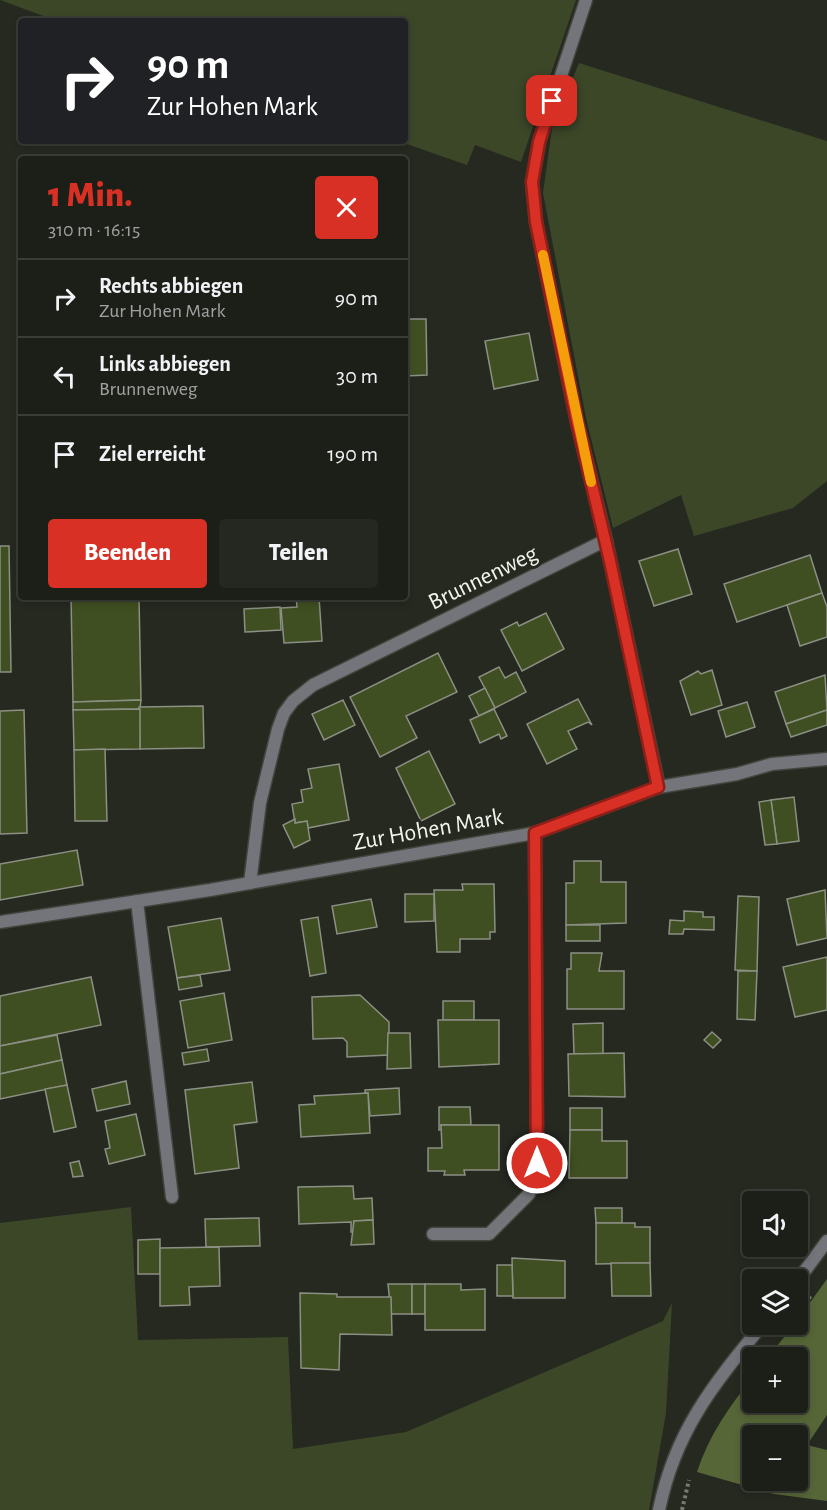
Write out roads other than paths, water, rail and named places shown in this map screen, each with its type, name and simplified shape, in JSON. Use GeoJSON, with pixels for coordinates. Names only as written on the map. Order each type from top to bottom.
{"type":"FeatureCollection","features":[{"type":"Feature","properties":{"kind":"street"},"geometry":{"type":"LineString","coordinates":[[586,0],[539,142],[532,182],[536,222],[577,422],[606,540],[658,787]]}},
{"type":"Feature","properties":{"kind":"street","name":"Brunnenweg"},"geometry":{"type":"LineString","coordinates":[[250,883],[252,851],[263,792],[278,729],[284,713],[293,701],[313,685],[606,540]]}},
{"type":"Feature","properties":{"kind":"street","name":"Zur Hohen Mark"},"geometry":{"type":"LineString","coordinates":[[0,922],[250,883],[535,833],[658,787],[737,774],[772,764],[827,759]]}},
{"type":"Feature","properties":{"kind":"street"},"geometry":{"type":"LineString","coordinates":[[433,1234],[489,1234],[529,1194],[537,1163],[535,833]]}},
{"type":"Feature","properties":{"kind":"street"},"geometry":{"type":"LineString","coordinates":[[137,901],[172,1197]]}},
{"type":"Feature","properties":{"kind":"street"},"geometry":{"type":"LineString","coordinates":[[806,1269],[827,1241]]}},
{"type":"Feature","properties":{"kind":"street"},"geometry":{"type":"LineString","coordinates":[[659,1510],[673,1456],[686,1429],[724,1372],[754,1335]]}}]}
